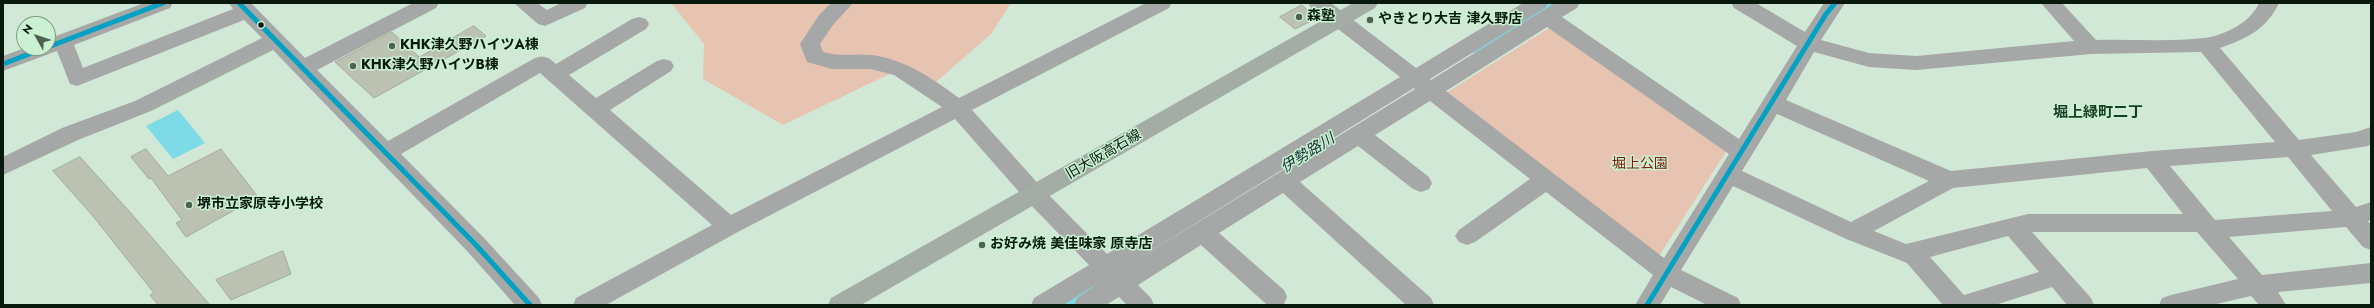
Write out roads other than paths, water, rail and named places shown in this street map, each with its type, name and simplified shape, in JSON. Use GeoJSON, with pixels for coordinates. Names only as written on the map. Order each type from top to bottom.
{"type":"FeatureCollection","features":[{"type":"Feature","properties":{"kind":"main road","name":"旧大阪高石線"},"geometry":{"type":"LineString","coordinates":[[840,305],[1035,195],[1368,3]]}},
{"type":"Feature","properties":{"kind":"street"},"geometry":{"type":"LineString","coordinates":[[56,43],[162,3]]}},
{"type":"Feature","properties":{"kind":"street"},"geometry":{"type":"LineString","coordinates":[[302,69],[429,3]]}},
{"type":"Feature","properties":{"kind":"street"},"geometry":{"type":"LineString","coordinates":[[524,3],[545,19],[578,3]]}},
{"type":"Feature","properties":{"kind":"street"},"geometry":{"type":"LineString","coordinates":[[843,3],[826,20],[810,44],[814,57],[832,62],[871,62],[900,69],[925,84],[959,109],[1035,195],[1142,305]]}},
{"type":"Feature","properties":{"kind":"street"},"geometry":{"type":"LineString","coordinates":[[585,305],[728,227],[1162,3]]}},
{"type":"Feature","properties":{"kind":"street"},"geometry":{"type":"LineString","coordinates":[[1318,3],[1421,85],[1668,274],[1729,305]]}},
{"type":"Feature","properties":{"kind":"street"},"geometry":{"type":"LineString","coordinates":[[1086,305],[1113,275],[1543,10],[1570,3]]}},
{"type":"Feature","properties":{"kind":"street"},"geometry":{"type":"LineString","coordinates":[[1741,3],[1807,43],[1869,60],[1916,63],[2090,47],[2206,45],[2228,38],[2252,26],[2264,14],[2269,3]]}},
{"type":"Feature","properties":{"kind":"street"},"geometry":{"type":"LineString","coordinates":[[1647,305],[1668,274],[1773,103],[1807,43],[1835,3]]}},
{"type":"Feature","properties":{"kind":"street"},"geometry":{"type":"LineString","coordinates":[[2051,3],[2090,47]]}},
{"type":"Feature","properties":{"kind":"street"},"geometry":{"type":"LineString","coordinates":[[56,50],[78,79],[243,7],[302,69],[476,245],[530,305]]}},
{"type":"Feature","properties":{"kind":"street"},"geometry":{"type":"LineString","coordinates":[[1543,10],[1742,152]]}},
{"type":"Feature","properties":{"kind":"street"},"geometry":{"type":"LineString","coordinates":[[554,74],[639,24]]}},
{"type":"Feature","properties":{"kind":"street"},"geometry":{"type":"LineString","coordinates":[[3,168],[70,134],[144,106],[275,40]]}},
{"type":"Feature","properties":{"kind":"street"},"geometry":{"type":"LineString","coordinates":[[2206,45],[2292,149],[2361,214],[2371,241]]}},
{"type":"Feature","properties":{"kind":"street"},"geometry":{"type":"LineString","coordinates":[[3,64],[24,56]]}},
{"type":"Feature","properties":{"kind":"street"},"geometry":{"type":"LineString","coordinates":[[385,153],[542,63],[728,227]]}},
{"type":"Feature","properties":{"kind":"street"},"geometry":{"type":"LineString","coordinates":[[595,109],[664,66]]}},
{"type":"Feature","properties":{"kind":"street"},"geometry":{"type":"LineString","coordinates":[[1043,305],[1113,275],[1203,233],[1360,135],[1421,85]]}},
{"type":"Feature","properties":{"kind":"street"},"geometry":{"type":"LineString","coordinates":[[1773,103],[1949,180]]}},
{"type":"Feature","properties":{"kind":"street"},"geometry":{"type":"LineString","coordinates":[[1360,135],[1421,183]]}},
{"type":"Feature","properties":{"kind":"street"},"geometry":{"type":"LineString","coordinates":[[1852,232],[1949,180],[2152,159],[2292,149],[2360,140],[2371,135]]}},
{"type":"Feature","properties":{"kind":"street"},"geometry":{"type":"LineString","coordinates":[[2152,159],[2206,227],[2274,305]]}},
{"type":"Feature","properties":{"kind":"street"},"geometry":{"type":"LineString","coordinates":[[1728,174],[1852,232],[1905,254],[2013,226],[2028,224],[2206,227],[2361,214]]}},
{"type":"Feature","properties":{"kind":"street"},"geometry":{"type":"LineString","coordinates":[[1467,236],[1546,180]]}},
{"type":"Feature","properties":{"kind":"street"},"geometry":{"type":"LineString","coordinates":[[1285,182],[1422,305]]}},
{"type":"Feature","properties":{"kind":"street"},"geometry":{"type":"LineString","coordinates":[[2013,226],[2082,305]]}},
{"type":"Feature","properties":{"kind":"street"},"geometry":{"type":"LineString","coordinates":[[1203,233],[1275,297]]}},
{"type":"Feature","properties":{"kind":"street"},"geometry":{"type":"LineString","coordinates":[[1911,252],[1958,305]]}},
{"type":"Feature","properties":{"kind":"street"},"geometry":{"type":"LineString","coordinates":[[2171,305],[2255,285],[2371,273]]}},
{"type":"Feature","properties":{"kind":"street"},"geometry":{"type":"LineString","coordinates":[[1963,305],[2057,276]]}},
{"type":"Feature","properties":{"kind":"water"},"geometry":{"type":"Polygon","coordinates":[[[178,110],[205,143],[173,159],[146,126],[178,110]]]}},
{"type":"Feature","properties":{"kind":"waterway","name":"伊勢路川"},"geometry":{"type":"LineString","coordinates":[[1483,46],[1554,3]]}},
{"type":"Feature","properties":{"kind":"waterway","name":"伊勢路川"},"geometry":{"type":"LineString","coordinates":[[1063,305],[1137,259]]}},
{"type":"Feature","properties":{"kind":"place","name":"森塾"},"geometry":{"type":"Point","coordinates":[1299,17]}},
{"type":"Feature","properties":{"kind":"place","name":"やきとり大吉 津久野店"},"geometry":{"type":"Point","coordinates":[1370,20]}},
{"type":"Feature","properties":{"kind":"place","name":"KHK津久野ハイツA棟"},"geometry":{"type":"Point","coordinates":[392,46]}},
{"type":"Feature","properties":{"kind":"place","name":"KHK津久野ハイツB棟"},"geometry":{"type":"Point","coordinates":[353,66]}},
{"type":"Feature","properties":{"kind":"place","name":"堺市立家原寺小学校"},"geometry":{"type":"Point","coordinates":[189,205]}},
{"type":"Feature","properties":{"kind":"place","name":"お好み焼 美佳味家 原寺店"},"geometry":{"type":"Point","coordinates":[982,245]}},
{"type":"Feature","properties":{"kind":"district","name":"堀上緑町二丁"},"geometry":{"type":"Point","coordinates":[2098,113]}},
{"type":"Feature","properties":{"kind":"park label","name":"堀上公園"},"geometry":{"type":"Point","coordinates":[1640,165]}}]}
